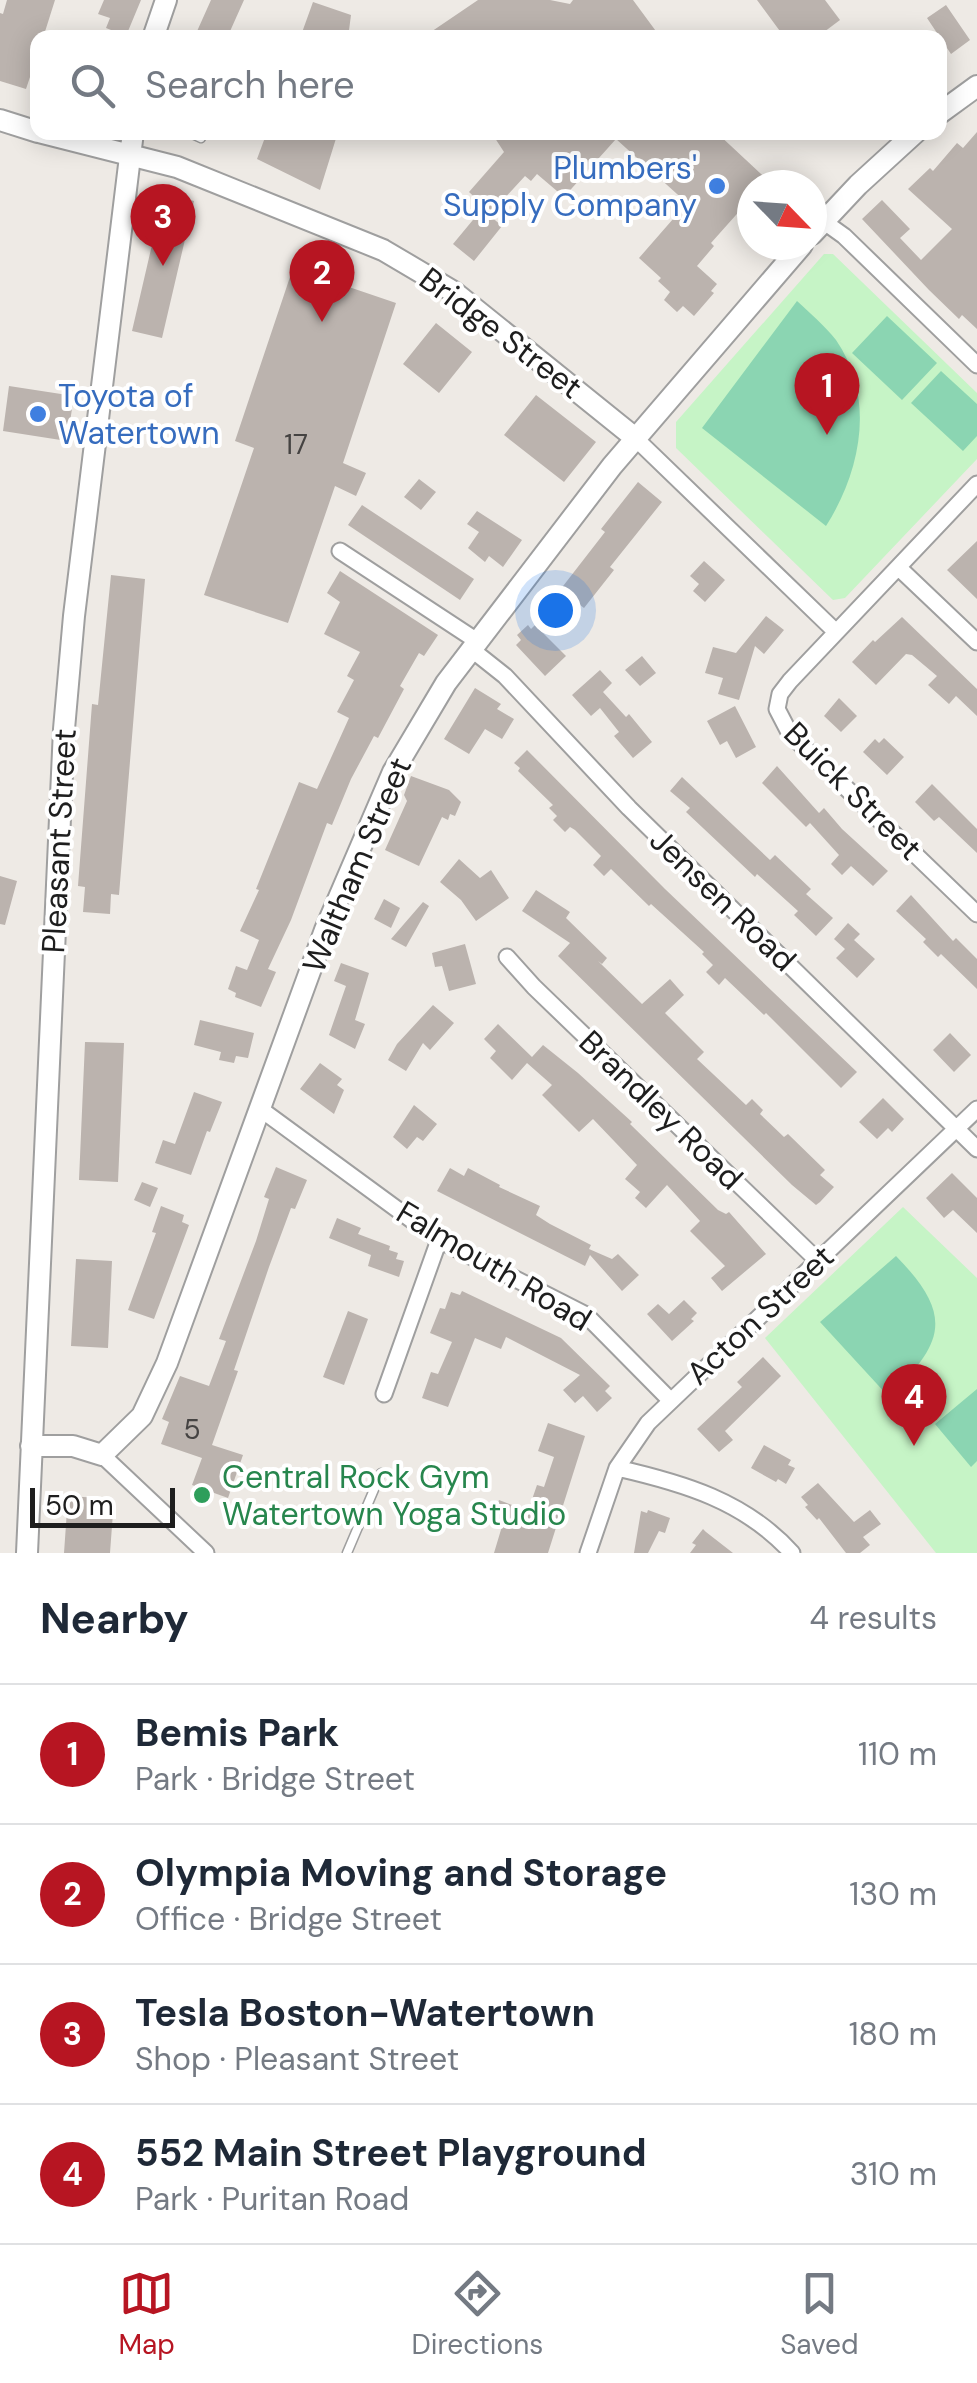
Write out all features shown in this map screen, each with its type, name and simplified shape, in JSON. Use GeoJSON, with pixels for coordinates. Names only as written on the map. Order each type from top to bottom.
{"type":"FeatureCollection","features":[{"type":"Feature","properties":{"kind":"street"},"geometry":{"type":"LineString","coordinates":[[156,30],[166,0]]}},
{"type":"Feature","properties":{"kind":"street"},"geometry":{"type":"LineString","coordinates":[[947,109],[976,90]]}},
{"type":"Feature","properties":{"kind":"street","name":"Bridge Street"},"geometry":{"type":"LineString","coordinates":[[0,120],[30,129]]}},
{"type":"Feature","properties":{"kind":"street","name":"Bridge Street"},"geometry":{"type":"LineString","coordinates":[[69,140],[188,171],[408,262],[474,307],[634,437],[836,632]]}},
{"type":"Feature","properties":{"kind":"street","name":"Pleasant Street"},"geometry":{"type":"LineString","coordinates":[[27,1553],[66,704],[132,140]]}},
{"type":"Feature","properties":{"kind":"street"},"geometry":{"type":"LineString","coordinates":[[827,218],[908,140]]}},
{"type":"Feature","properties":{"kind":"street"},"geometry":{"type":"LineString","coordinates":[[827,230],[844,236],[977,365]]}},
{"type":"Feature","properties":{"kind":"street","name":"Waltham Street"},"geometry":{"type":"LineString","coordinates":[[102,1455],[142,1416],[154,1393],[325,930],[376,807],[429,710],[474,645],[634,437],[789,260]]}},
{"type":"Feature","properties":{"kind":"street","name":"Buick Street"},"geometry":{"type":"LineString","coordinates":[[977,484],[780,694],[776,709],[781,722],[977,914]]}},
{"type":"Feature","properties":{"kind":"street","name":"Jensen Road"},"geometry":{"type":"LineString","coordinates":[[340,551],[474,645],[629,808],[977,1149]]}},
{"type":"Feature","properties":{"kind":"street"},"geometry":{"type":"LineString","coordinates":[[899,568],[977,642]]}},
{"type":"Feature","properties":{"kind":"street","name":"Brandley Road"},"geometry":{"type":"LineString","coordinates":[[507,957],[818,1261]]}},
{"type":"Feature","properties":{"kind":"street","name":"Falmouth Road"},"geometry":{"type":"LineString","coordinates":[[260,1108],[438,1240],[586,1315],[670,1400]]}},
{"type":"Feature","properties":{"kind":"street","name":"Acton Street"},"geometry":{"type":"LineString","coordinates":[[588,1553],[617,1468],[634,1440],[670,1400],[977,1109]]}},
{"type":"Feature","properties":{"kind":"street"},"geometry":{"type":"LineString","coordinates":[[384,1394],[438,1240]]}},
{"type":"Feature","properties":{"kind":"street"},"geometry":{"type":"LineString","coordinates":[[31,1446],[73,1446],[102,1455],[206,1553]]}},
{"type":"Feature","properties":{"kind":"street"},"geometry":{"type":"LineString","coordinates":[[617,1468],[697,1490],[731,1504],[760,1522],[792,1553]]}},
{"type":"Feature","properties":{"kind":"lane"},"geometry":{"type":"LineString","coordinates":[[347,1553],[382,1473]]}},
{"type":"Feature","properties":{"kind":"green space"},"geometry":{"type":"Polygon","coordinates":[[[827,254],[833,254],[977,393],[977,459],[845,598],[833,600],[676,448],[676,422],[819,260],[827,260],[827,254]]]}},
{"type":"Feature","properties":{"kind":"green space"},"geometry":{"type":"Polygon","coordinates":[[[797,301],[836,340],[848,362],[860,410],[848,482],[826,526],[702,428],[797,301]]]}},
{"type":"Feature","properties":{"kind":"green space"},"geometry":{"type":"Polygon","coordinates":[[[887,316],[937,363],[902,400],[852,353],[887,316]]]}},
{"type":"Feature","properties":{"kind":"green space"},"geometry":{"type":"Polygon","coordinates":[[[941,371],[977,404],[977,436],[963,451],[911,403],[941,371]]]}},
{"type":"Feature","properties":{"kind":"green space"},"geometry":{"type":"Polygon","coordinates":[[[903,1207],[977,1278],[977,1553],[936,1553],[765,1338],[903,1207]]]}},
{"type":"Feature","properties":{"kind":"green space"},"geometry":{"type":"Polygon","coordinates":[[[896,1256],[927,1295],[935,1328],[922,1360],[888,1396],[820,1322],[896,1256]]]}},
{"type":"Feature","properties":{"kind":"green space"},"geometry":{"type":"Polygon","coordinates":[[[977,1389],[977,1461],[971,1467],[935,1424],[977,1389]]]}},
{"type":"Feature","properties":{"kind":"building"},"geometry":{"type":"Polygon","coordinates":[[[7,0],[55,0],[46,30],[30,30],[30,77],[26,89],[0,81],[0,13],[3,14],[7,0]]]}},
{"type":"Feature","properties":{"kind":"building"},"geometry":{"type":"Polygon","coordinates":[[[104,0],[141,0],[128,30],[106,28],[110,18],[98,14],[104,0]]]}},
{"type":"Feature","properties":{"kind":"building"},"geometry":{"type":"Polygon","coordinates":[[[211,0],[244,0],[231,30],[198,30],[211,0]]]}},
{"type":"Feature","properties":{"kind":"building"},"geometry":{"type":"Polygon","coordinates":[[[478,0],[550,0],[570,4],[573,0],[633,0],[655,30],[434,30],[478,0]]]}},
{"type":"Feature","properties":{"kind":"building"},"geometry":{"type":"Polygon","coordinates":[[[757,0],[825,0],[840,20],[827,30],[779,30],[757,0]]]}},
{"type":"Feature","properties":{"kind":"building"},"geometry":{"type":"Polygon","coordinates":[[[313,2],[351,15],[349,30],[303,30],[313,2]]]}},
{"type":"Feature","properties":{"kind":"building"},"geometry":{"type":"Polygon","coordinates":[[[946,5],[970,40],[951,54],[947,30],[935,30],[927,18],[946,5]]]}},
{"type":"Feature","properties":{"kind":"building"},"geometry":{"type":"Polygon","coordinates":[[[977,132],[977,329],[962,315],[959,319],[862,219],[882,200],[910,229],[900,238],[921,260],[952,229],[908,189],[930,168],[933,171],[957,143],[963,148],[977,132]]]}},
{"type":"Feature","properties":{"kind":"building"},"geometry":{"type":"Polygon","coordinates":[[[264,140],[336,140],[320,190],[257,159],[264,140]]]}},
{"type":"Feature","properties":{"kind":"building"},"geometry":{"type":"Polygon","coordinates":[[[496,140],[615,140],[564,197],[537,174],[531,181],[525,176],[491,213],[469,192],[504,152],[496,140]]]}},
{"type":"Feature","properties":{"kind":"building"},"geometry":{"type":"Polygon","coordinates":[[[617,140],[725,140],[757,170],[737,170],[737,214],[697,266],[717,284],[694,316],[683,306],[677,312],[664,300],[670,292],[639,258],[687,203],[617,140]]]}},
{"type":"Feature","properties":{"kind":"building"},"geometry":{"type":"Polygon","coordinates":[[[164,193],[194,201],[162,338],[132,331],[164,193]]]}},
{"type":"Feature","properties":{"kind":"building"},"geometry":{"type":"Polygon","coordinates":[[[482,209],[502,226],[474,261],[453,244],[482,209]]]}},
{"type":"Feature","properties":{"kind":"building"},"geometry":{"type":"Polygon","coordinates":[[[293,268],[396,303],[343,463],[366,473],[356,496],[335,486],[288,623],[204,595],[254,448],[235,441],[293,268]]]}},
{"type":"Feature","properties":{"kind":"building"},"geometry":{"type":"Polygon","coordinates":[[[436,323],[472,352],[439,393],[403,364],[436,323]]]}},
{"type":"Feature","properties":{"kind":"building","name":"Toyota of Watertown"},"geometry":{"type":"Polygon","coordinates":[[[9,386],[74,396],[67,441],[3,431],[9,386]]]}},
{"type":"Feature","properties":{"kind":"building"},"geometry":{"type":"Polygon","coordinates":[[[536,395],[596,442],[564,482],[504,435],[536,395]]]}},
{"type":"Feature","properties":{"kind":"building"},"geometry":{"type":"Polygon","coordinates":[[[419,479],[436,492],[421,510],[404,497],[419,479]]]}},
{"type":"Feature","properties":{"kind":"building"},"geometry":{"type":"Polygon","coordinates":[[[638,482],[662,502],[610,567],[614,570],[584,608],[560,590],[638,482]]]}},
{"type":"Feature","properties":{"kind":"building"},"geometry":{"type":"Polygon","coordinates":[[[362,505],[474,579],[460,600],[348,525],[362,505]]]}},
{"type":"Feature","properties":{"kind":"building"},"geometry":{"type":"Polygon","coordinates":[[[477,511],[522,540],[503,567],[489,556],[485,562],[468,548],[479,532],[467,524],[477,511]]]}},
{"type":"Feature","properties":{"kind":"building"},"geometry":{"type":"Polygon","coordinates":[[[977,541],[977,599],[947,570],[977,541]]]}},
{"type":"Feature","properties":{"kind":"building"},"geometry":{"type":"Polygon","coordinates":[[[704,561],[725,580],[705,602],[693,591],[699,584],[690,576],[704,561]]]}},
{"type":"Feature","properties":{"kind":"building"},"geometry":{"type":"Polygon","coordinates":[[[340,571],[438,635],[424,656],[419,653],[378,738],[374,736],[351,779],[332,825],[327,823],[268,969],[276,972],[261,1007],[235,997],[236,993],[228,989],[236,966],[247,970],[259,940],[240,931],[299,782],[317,789],[349,718],[337,712],[354,680],[347,676],[360,652],[324,634],[340,602],[327,593],[340,571]]]}},
{"type":"Feature","properties":{"kind":"building"},"geometry":{"type":"Polygon","coordinates":[[[111,575],[145,579],[119,895],[111,894],[110,914],[83,912],[85,887],[78,886],[92,704],[98,705],[111,575]]]}},
{"type":"Feature","properties":{"kind":"building"},"geometry":{"type":"Polygon","coordinates":[[[766,616],[784,630],[764,654],[755,646],[739,700],[718,694],[723,678],[705,673],[713,647],[736,653],[766,616]]]}},
{"type":"Feature","properties":{"kind":"building"},"geometry":{"type":"Polygon","coordinates":[[[902,617],[977,689],[977,716],[956,696],[949,704],[928,685],[937,676],[912,655],[906,654],[876,685],[852,662],[902,617]]]}},
{"type":"Feature","properties":{"kind":"building"},"geometry":{"type":"Polygon","coordinates":[[[528,625],[531,629],[535,625],[566,656],[545,676],[516,645],[521,640],[517,635],[528,625]]]}},
{"type":"Feature","properties":{"kind":"building"},"geometry":{"type":"Polygon","coordinates":[[[642,656],[656,673],[640,686],[625,670],[642,656]]]}},
{"type":"Feature","properties":{"kind":"building"},"geometry":{"type":"Polygon","coordinates":[[[600,670],[612,683],[603,692],[626,717],[629,714],[652,742],[633,758],[614,736],[619,732],[600,708],[591,716],[572,695],[600,670]]]}},
{"type":"Feature","properties":{"kind":"building"},"geometry":{"type":"Polygon","coordinates":[[[475,688],[501,704],[497,709],[514,719],[502,739],[485,729],[469,754],[444,739],[475,688]]]}},
{"type":"Feature","properties":{"kind":"building"},"geometry":{"type":"Polygon","coordinates":[[[839,698],[857,716],[841,732],[824,716],[839,698]]]}},
{"type":"Feature","properties":{"kind":"building"},"geometry":{"type":"Polygon","coordinates":[[[735,706],[756,747],[736,758],[727,741],[720,745],[707,721],[735,706]]]}},
{"type":"Feature","properties":{"kind":"building"},"geometry":{"type":"Polygon","coordinates":[[[884,738],[904,757],[887,775],[863,752],[875,739],[879,743],[884,738]]]}},
{"type":"Feature","properties":{"kind":"building"},"geometry":{"type":"Polygon","coordinates":[[[527,750],[665,889],[857,1072],[841,1088],[725,978],[719,985],[706,972],[713,965],[704,952],[651,904],[611,869],[604,876],[593,865],[601,856],[575,830],[570,827],[565,832],[553,820],[557,816],[549,808],[553,805],[518,771],[520,768],[514,763],[527,750]]]}},
{"type":"Feature","properties":{"kind":"building"},"geometry":{"type":"Polygon","coordinates":[[[777,766],[819,813],[824,808],[888,871],[873,886],[851,866],[842,875],[831,864],[839,855],[810,823],[806,827],[762,783],[777,766]]]}},
{"type":"Feature","properties":{"kind":"building"},"geometry":{"type":"Polygon","coordinates":[[[411,776],[449,790],[461,802],[455,816],[450,814],[448,820],[442,817],[419,866],[385,850],[407,801],[404,795],[411,776]]]}},
{"type":"Feature","properties":{"kind":"building"},"geometry":{"type":"Polygon","coordinates":[[[682,777],[770,860],[775,855],[811,889],[806,894],[833,918],[816,936],[794,915],[798,911],[757,874],[755,877],[686,812],[690,808],[670,791],[682,777]]]}},
{"type":"Feature","properties":{"kind":"building"},"geometry":{"type":"Polygon","coordinates":[[[932,784],[977,829],[977,853],[939,817],[934,821],[915,802],[932,784]]]}},
{"type":"Feature","properties":{"kind":"building"},"geometry":{"type":"Polygon","coordinates":[[[459,859],[480,878],[491,870],[509,898],[476,921],[461,900],[440,882],[459,859]]]}},
{"type":"Feature","properties":{"kind":"building"},"geometry":{"type":"Polygon","coordinates":[[[0,876],[17,881],[5,925],[0,924],[0,876]]]}},
{"type":"Feature","properties":{"kind":"building"},"geometry":{"type":"Polygon","coordinates":[[[536,890],[570,912],[566,918],[607,958],[602,964],[598,961],[642,1004],[670,979],[684,995],[665,1013],[704,1052],[697,1059],[746,1105],[752,1099],[763,1110],[760,1114],[784,1137],[788,1134],[825,1170],[820,1175],[834,1187],[820,1202],[816,1205],[792,1185],[558,956],[570,943],[522,911],[536,890]]]}},
{"type":"Feature","properties":{"kind":"building"},"geometry":{"type":"Polygon","coordinates":[[[911,895],[953,941],[956,938],[977,959],[977,989],[941,954],[938,957],[923,942],[926,939],[896,911],[911,895]]]}},
{"type":"Feature","properties":{"kind":"building"},"geometry":{"type":"Polygon","coordinates":[[[384,899],[400,908],[391,928],[374,919],[384,899]]]}},
{"type":"Feature","properties":{"kind":"building"},"geometry":{"type":"Polygon","coordinates":[[[423,902],[429,906],[406,947],[391,939],[423,902]]]}},
{"type":"Feature","properties":{"kind":"building"},"geometry":{"type":"Polygon","coordinates":[[[848,923],[860,934],[854,940],[875,959],[857,978],[836,958],[845,949],[834,939],[848,923]]]}},
{"type":"Feature","properties":{"kind":"building"},"geometry":{"type":"Polygon","coordinates":[[[465,944],[476,984],[449,991],[442,966],[435,967],[432,953],[465,944]]]}},
{"type":"Feature","properties":{"kind":"building"},"geometry":{"type":"Polygon","coordinates":[[[341,963],[369,973],[355,1020],[365,1024],[355,1049],[329,1035],[346,986],[334,981],[341,963]]]}},
{"type":"Feature","properties":{"kind":"building"},"geometry":{"type":"Polygon","coordinates":[[[433,1005],[454,1023],[430,1050],[423,1043],[406,1071],[388,1060],[397,1044],[433,1005]]]}},
{"type":"Feature","properties":{"kind":"building"},"geometry":{"type":"Polygon","coordinates":[[[200,1020],[254,1033],[248,1058],[236,1056],[234,1063],[219,1060],[221,1052],[194,1045],[200,1020]]]}},
{"type":"Feature","properties":{"kind":"building"},"geometry":{"type":"Polygon","coordinates":[[[498,1024],[532,1057],[543,1045],[578,1073],[718,1210],[729,1212],[766,1254],[722,1291],[711,1278],[725,1266],[690,1231],[700,1221],[667,1185],[646,1208],[635,1198],[640,1192],[625,1179],[637,1165],[593,1119],[579,1132],[542,1095],[552,1085],[527,1063],[512,1080],[490,1058],[496,1051],[484,1039],[498,1024]]]}},
{"type":"Feature","properties":{"kind":"building"},"geometry":{"type":"Polygon","coordinates":[[[950,1033],[971,1055],[954,1072],[933,1050],[950,1033]]]}},
{"type":"Feature","properties":{"kind":"building"},"geometry":{"type":"Polygon","coordinates":[[[85,1042],[124,1043],[118,1182],[79,1180],[85,1042]]]}},
{"type":"Feature","properties":{"kind":"building"},"geometry":{"type":"Polygon","coordinates":[[[320,1063],[342,1079],[337,1085],[344,1090],[334,1114],[300,1089],[320,1063]]]}},
{"type":"Feature","properties":{"kind":"building"},"geometry":{"type":"Polygon","coordinates":[[[194,1092],[222,1102],[191,1175],[155,1163],[163,1140],[175,1144],[194,1092]]]}},
{"type":"Feature","properties":{"kind":"building"},"geometry":{"type":"Polygon","coordinates":[[[883,1098],[904,1119],[892,1132],[888,1128],[877,1139],[859,1122],[883,1098]]]}},
{"type":"Feature","properties":{"kind":"building"},"geometry":{"type":"Polygon","coordinates":[[[414,1105],[437,1124],[423,1141],[417,1137],[407,1149],[393,1137],[414,1105]]]}},
{"type":"Feature","properties":{"kind":"building"},"geometry":{"type":"Polygon","coordinates":[[[276,1167],[307,1180],[295,1209],[291,1208],[269,1267],[212,1445],[243,1455],[228,1498],[192,1485],[202,1458],[161,1444],[169,1422],[162,1419],[180,1376],[209,1386],[226,1341],[219,1339],[256,1241],[269,1199],[264,1197],[276,1167]]]}},
{"type":"Feature","properties":{"kind":"building"},"geometry":{"type":"Polygon","coordinates":[[[450,1168],[464,1176],[468,1168],[540,1206],[536,1215],[591,1245],[589,1249],[612,1259],[618,1254],[639,1275],[622,1291],[590,1255],[585,1266],[437,1191],[450,1168]]]}},
{"type":"Feature","properties":{"kind":"building"},"geometry":{"type":"Polygon","coordinates":[[[952,1173],[977,1198],[977,1233],[953,1210],[944,1218],[926,1198],[952,1173]]]}},
{"type":"Feature","properties":{"kind":"building"},"geometry":{"type":"Polygon","coordinates":[[[142,1182],[158,1188],[150,1207],[134,1200],[142,1182]]]}},
{"type":"Feature","properties":{"kind":"building"},"geometry":{"type":"Polygon","coordinates":[[[161,1206],[184,1215],[182,1222],[189,1225],[154,1319],[128,1310],[156,1233],[152,1232],[161,1206]]]}},
{"type":"Feature","properties":{"kind":"building"},"geometry":{"type":"Polygon","coordinates":[[[337,1218],[361,1228],[358,1234],[398,1253],[396,1259],[404,1261],[399,1277],[368,1266],[371,1255],[329,1238],[337,1218]]]}},
{"type":"Feature","properties":{"kind":"building"},"geometry":{"type":"Polygon","coordinates":[[[76,1259],[112,1261],[108,1348],[71,1346],[76,1259]]]}},
{"type":"Feature","properties":{"kind":"building"},"geometry":{"type":"Polygon","coordinates":[[[462,1291],[561,1338],[610,1386],[605,1391],[612,1398],[597,1412],[583,1396],[575,1403],[563,1390],[580,1375],[506,1337],[501,1349],[475,1338],[448,1407],[422,1398],[431,1372],[438,1374],[452,1342],[430,1333],[451,1292],[460,1295],[462,1291]]]}},
{"type":"Feature","properties":{"kind":"building"},"geometry":{"type":"Polygon","coordinates":[[[684,1300],[697,1313],[691,1319],[694,1321],[672,1341],[647,1314],[658,1304],[669,1314],[684,1300]]]}},
{"type":"Feature","properties":{"kind":"building"},"geometry":{"type":"Polygon","coordinates":[[[348,1311],[368,1319],[344,1385],[323,1377],[348,1311]]]}},
{"type":"Feature","properties":{"kind":"building"},"geometry":{"type":"Polygon","coordinates":[[[763,1357],[781,1376],[725,1431],[733,1440],[719,1452],[697,1429],[742,1387],[737,1382],[763,1357]]]}},
{"type":"Feature","properties":{"kind":"building"},"geometry":{"type":"Polygon","coordinates":[[[548,1423],[585,1436],[548,1553],[494,1553],[503,1523],[492,1519],[499,1500],[528,1511],[537,1485],[544,1487],[554,1457],[538,1451],[548,1423]]]}},
{"type":"Feature","properties":{"kind":"building"},"geometry":{"type":"Polygon","coordinates":[[[764,1445],[791,1460],[788,1465],[795,1468],[786,1484],[751,1468],[764,1445]]]}},
{"type":"Feature","properties":{"kind":"building"},"geometry":{"type":"Polygon","coordinates":[[[818,1483],[854,1522],[870,1510],[881,1524],[863,1537],[870,1545],[860,1553],[846,1553],[819,1518],[805,1507],[808,1505],[801,1497],[818,1483]]]}},
{"type":"Feature","properties":{"kind":"building"},"geometry":{"type":"Polygon","coordinates":[[[68,1496],[114,1499],[110,1553],[64,1553],[68,1496]]]}},
{"type":"Feature","properties":{"kind":"building"},"geometry":{"type":"Polygon","coordinates":[[[641,1511],[670,1518],[665,1533],[659,1531],[648,1553],[634,1553],[641,1511]]]}},
{"type":"Feature","properties":{"kind":"building"},"geometry":{"type":"Polygon","coordinates":[[[703,1529],[733,1553],[690,1553],[696,1545],[692,1543],[703,1529]]]}},
{"type":"Feature","properties":{"kind":"place","name":"Plumbers' Supply Company"},"geometry":{"type":"Point","coordinates":[717,186]}},
{"type":"Feature","properties":{"kind":"place","name":"Tesla Boston-Watertown"},"geometry":{"type":"Point","coordinates":[163,266]}},
{"type":"Feature","properties":{"kind":"place","name":"Olympia Moving and Storage"},"geometry":{"type":"Point","coordinates":[322,322]}},
{"type":"Feature","properties":{"kind":"place","name":"Toyota of Watertown"},"geometry":{"type":"Point","coordinates":[38,414]}},
{"type":"Feature","properties":{"kind":"place","name":"Bemis Park"},"geometry":{"type":"Point","coordinates":[827,435]}},
{"type":"Feature","properties":{"kind":"place","name":"552 Main Street Playground"},"geometry":{"type":"Point","coordinates":[914,1446]}},
{"type":"Feature","properties":{"kind":"place","name":"Central Rock Gym Watertown Yoga Studio"},"geometry":{"type":"Point","coordinates":[202,1495]}}]}
